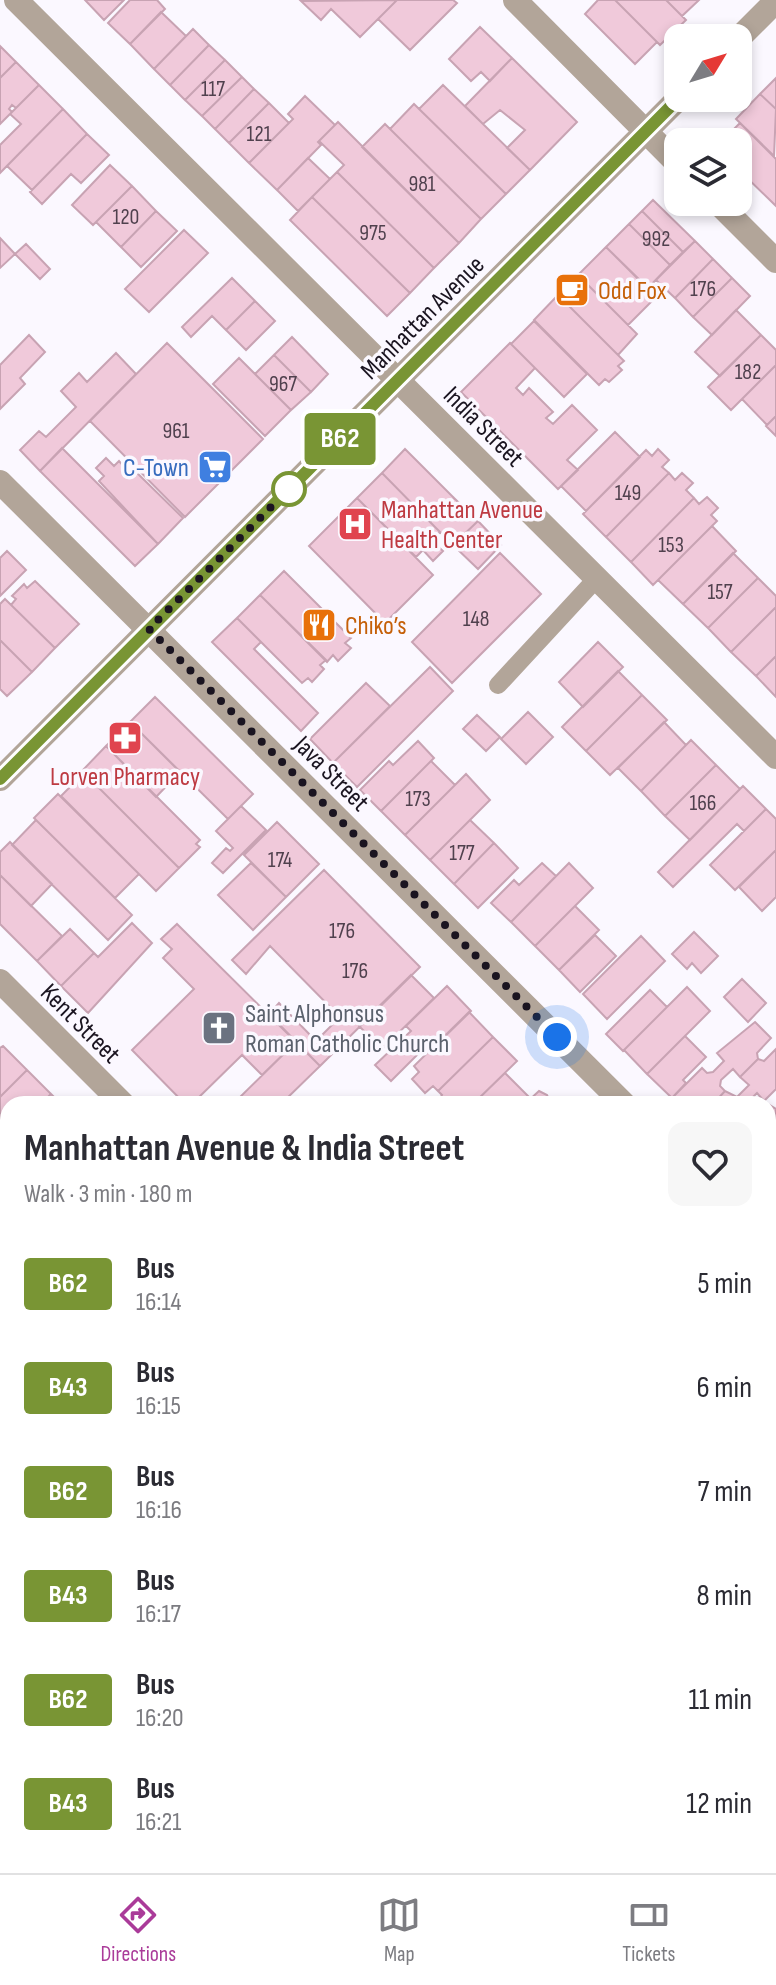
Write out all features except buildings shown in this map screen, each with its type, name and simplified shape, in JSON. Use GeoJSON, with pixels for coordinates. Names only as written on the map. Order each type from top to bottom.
{"type":"FeatureCollection","features":[{"type":"Feature","properties":{"kind":"street","name":"India Street"},"geometry":{"type":"LineString","coordinates":[[16,0],[776,757]]}},
{"type":"Feature","properties":{"kind":"street"},"geometry":{"type":"LineString","coordinates":[[515,0],[664,150]]}},
{"type":"Feature","properties":{"kind":"street"},"geometry":{"type":"LineString","coordinates":[[752,25],[776,1]]}},
{"type":"Feature","properties":{"kind":"street","name":"Manhattan Avenue"},"geometry":{"type":"LineString","coordinates":[[0,779],[665,112]]}},
{"type":"Feature","properties":{"kind":"street"},"geometry":{"type":"LineString","coordinates":[[731,216],[776,261]]}},
{"type":"Feature","properties":{"kind":"street","name":"Java Street"},"geometry":{"type":"LineString","coordinates":[[0,482],[616,1096]]}},
{"type":"Feature","properties":{"kind":"street","name":"Kent Street"},"geometry":{"type":"LineString","coordinates":[[0,981],[115,1096]]}},
{"type":"Feature","properties":{"kind":"lane"},"geometry":{"type":"LineString","coordinates":[[498,685],[597,578]]}},
{"type":"Feature","properties":{"kind":"bus line","name":"B62"},"geometry":{"type":"LineString","coordinates":[[0,779],[665,112]]}},
{"type":"Feature","properties":{"kind":"place","name":"Odd Fox"},"geometry":{"type":"Point","coordinates":[572,290]}},
{"type":"Feature","properties":{"kind":"place","name":"C-Town"},"geometry":{"type":"Point","coordinates":[215,467]}},
{"type":"Feature","properties":{"kind":"place","name":"Manhattan Avenue Health Center"},"geometry":{"type":"Point","coordinates":[355,524]}},
{"type":"Feature","properties":{"kind":"place","name":"Chiko’s"},"geometry":{"type":"Point","coordinates":[319,625]}},
{"type":"Feature","properties":{"kind":"place","name":"Lorven Pharmacy"},"geometry":{"type":"Point","coordinates":[125,738]}},
{"type":"Feature","properties":{"kind":"place","name":"Saint Alphonsus Roman Catholic Church"},"geometry":{"type":"Point","coordinates":[219,1028]}},
{"type":"Feature","properties":{"kind":"route"},"geometry":{"type":"LineString","coordinates":[[289,489],[295,483],[149,629],[557,1037]]}}]}
